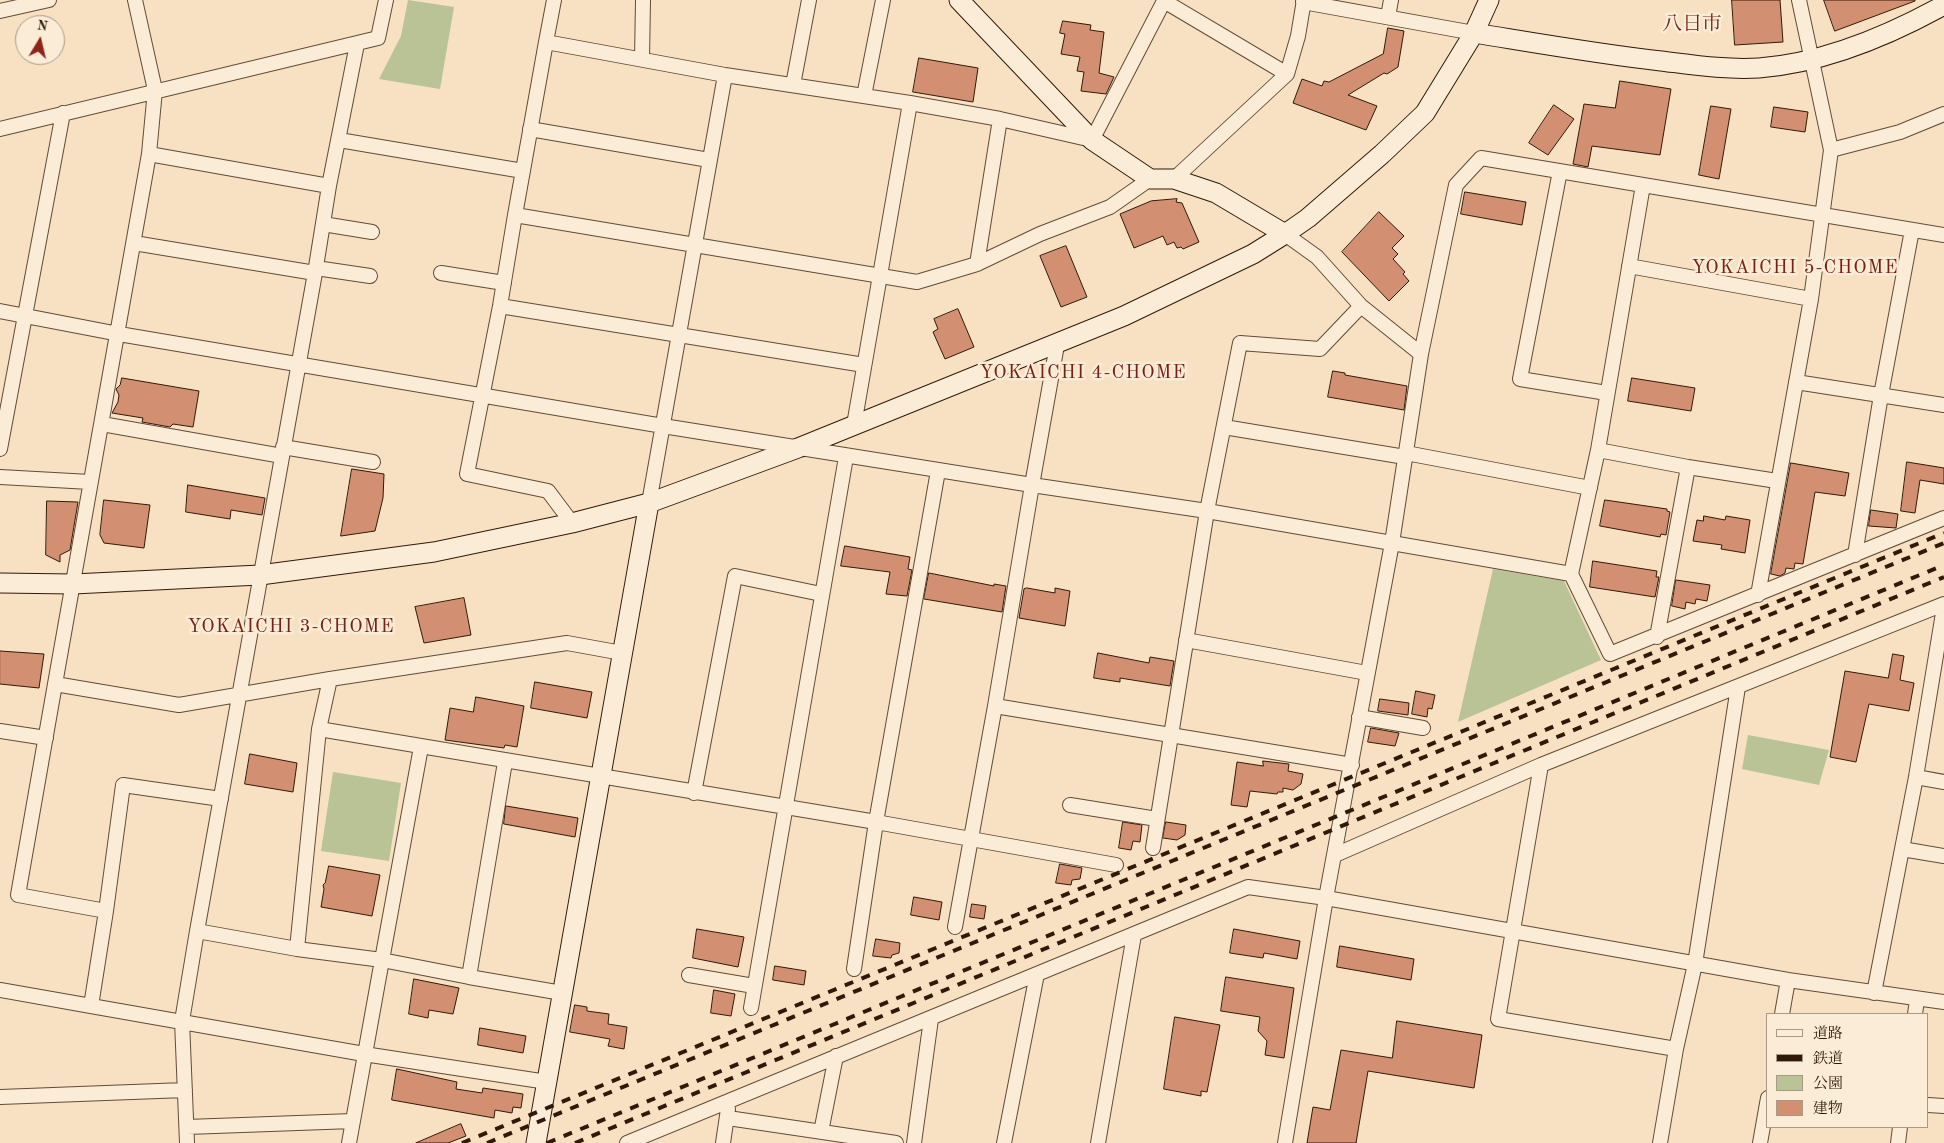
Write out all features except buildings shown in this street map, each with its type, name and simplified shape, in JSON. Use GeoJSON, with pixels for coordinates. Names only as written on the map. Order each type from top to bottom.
{"type":"FeatureCollection","features":[{"type":"Feature","properties":{"kind":"street"},"geometry":{"type":"LineString","coordinates":[[0,12],[49,0]]}},
{"type":"Feature","properties":{"kind":"street"},"geometry":{"type":"LineString","coordinates":[[106,911],[18,895],[149,154],[155,90],[135,0]]}},
{"type":"Feature","properties":{"kind":"street"},"geometry":{"type":"LineString","coordinates":[[0,129],[155,90],[378,38],[386,0]]}},
{"type":"Feature","properties":{"kind":"street"},"geometry":{"type":"LineString","coordinates":[[554,0],[500,306],[467,474],[548,491],[572,523]]}},
{"type":"Feature","properties":{"kind":"street"},"geometry":{"type":"LineString","coordinates":[[642,59],[643,0]]}},
{"type":"Feature","properties":{"kind":"street"},"geometry":{"type":"LineString","coordinates":[[793,85],[810,0]]}},
{"type":"Feature","properties":{"kind":"street"},"geometry":{"type":"LineString","coordinates":[[864,96],[883,0]]}},
{"type":"Feature","properties":{"kind":"street"},"geometry":{"type":"LineString","coordinates":[[959,0],[1092,140],[1150,179],[1174,180],[1216,193],[1286,234],[1317,257],[1361,306],[1421,354]]}},
{"type":"Feature","properties":{"kind":"street"},"geometry":{"type":"LineString","coordinates":[[1388,17],[1391,0]]}},
{"type":"Feature","properties":{"kind":"street"},"geometry":{"type":"LineString","coordinates":[[0,583],[73,584],[260,575],[434,552],[572,523],[649,503],[798,448],[1057,345],[1197,282],[1254,254],[1286,234],[1316,212],[1425,113],[1474,33],[1489,0]]}},
{"type":"Feature","properties":{"kind":"street"},"geometry":{"type":"LineString","coordinates":[[1758,595],[1811,299],[1831,150],[1799,0]]}},
{"type":"Feature","properties":{"kind":"street"},"geometry":{"type":"LineString","coordinates":[[1092,140],[1164,1],[1287,74]]}},
{"type":"Feature","properties":{"kind":"street"},"geometry":{"type":"LineString","coordinates":[[1174,180],[1287,74],[1298,36],[1303,1],[1474,33],[1616,56],[1727,69],[1761,68],[1811,59],[1868,42],[1908,25],[1944,5]]}},
{"type":"Feature","properties":{"kind":"street"},"geometry":{"type":"LineString","coordinates":[[546,42],[725,75],[910,103],[1000,119],[1092,140]]}},
{"type":"Feature","properties":{"kind":"street"},"geometry":{"type":"LineString","coordinates":[[187,1143],[182,1021],[282,451],[316,270],[329,186],[357,44]]}},
{"type":"Feature","properties":{"kind":"street"},"geometry":{"type":"LineString","coordinates":[[536,1143],[725,75]]}},
{"type":"Feature","properties":{"kind":"street"},"geometry":{"type":"LineString","coordinates":[[854,425],[910,103]]}},
{"type":"Feature","properties":{"kind":"street"},"geometry":{"type":"LineString","coordinates":[[0,449],[63,114]]}},
{"type":"Feature","properties":{"kind":"street"},"geometry":{"type":"LineString","coordinates":[[1831,150],[1900,132],[1944,114]]}},
{"type":"Feature","properties":{"kind":"street"},"geometry":{"type":"LineString","coordinates":[[977,264],[1000,119]]}},
{"type":"Feature","properties":{"kind":"street"},"geometry":{"type":"LineString","coordinates":[[530,129],[709,160]]}},
{"type":"Feature","properties":{"kind":"street"},"geometry":{"type":"LineString","coordinates":[[339,140],[523,171]]}},
{"type":"Feature","properties":{"kind":"street"},"geometry":{"type":"LineString","coordinates":[[149,154],[329,186]]}},
{"type":"Feature","properties":{"kind":"street"},"geometry":{"type":"LineString","coordinates":[[1285,1143],[1326,898],[1336,855],[1367,673],[1392,544],[1421,354],[1456,184],[1481,158],[1944,235]]}},
{"type":"Feature","properties":{"kind":"street"},"geometry":{"type":"LineString","coordinates":[[1560,172],[1520,379],[1607,393]]}},
{"type":"Feature","properties":{"kind":"street"},"geometry":{"type":"LineString","coordinates":[[515,215],[917,282],[977,264],[1040,234],[1110,207],[1150,179]]}},
{"type":"Feature","properties":{"kind":"street"},"geometry":{"type":"LineString","coordinates":[[1643,185],[1598,450],[1571,574],[1610,654],[1657,637],[1944,518]]}},
{"type":"Feature","properties":{"kind":"street"},"geometry":{"type":"LineString","coordinates":[[323,224],[372,232]]}},
{"type":"Feature","properties":{"kind":"street"},"geometry":{"type":"LineString","coordinates":[[1855,555],[1881,395],[1912,230]]}},
{"type":"Feature","properties":{"kind":"street"},"geometry":{"type":"LineString","coordinates":[[134,243],[316,270],[370,276]]}},
{"type":"Feature","properties":{"kind":"street"},"geometry":{"type":"LineString","coordinates":[[1629,266],[1811,299]]}},
{"type":"Feature","properties":{"kind":"street"},"geometry":{"type":"LineString","coordinates":[[441,273],[504,283]]}},
{"type":"Feature","properties":{"kind":"street"},"geometry":{"type":"LineString","coordinates":[[500,306],[864,366]]}},
{"type":"Feature","properties":{"kind":"street"},"geometry":{"type":"LineString","coordinates":[[1153,848],[1208,511],[1240,343],[1320,350],[1361,306]]}},
{"type":"Feature","properties":{"kind":"street"},"geometry":{"type":"LineString","coordinates":[[0,311],[118,334],[299,363],[846,457],[1208,511],[1571,574]]}},
{"type":"Feature","properties":{"kind":"street"},"geometry":{"type":"LineString","coordinates":[[955,927],[1057,345]]}},
{"type":"Feature","properties":{"kind":"street"},"geometry":{"type":"LineString","coordinates":[[1796,382],[1944,405]]}},
{"type":"Feature","properties":{"kind":"street"},"geometry":{"type":"LineString","coordinates":[[102,424],[282,451],[373,462]]}},
{"type":"Feature","properties":{"kind":"street"},"geometry":{"type":"LineString","coordinates":[[1224,427],[1406,455],[1590,488]]}},
{"type":"Feature","properties":{"kind":"street"},"geometry":{"type":"LineString","coordinates":[[1598,450],[1777,481]]}},
{"type":"Feature","properties":{"kind":"street"},"geometry":{"type":"LineString","coordinates":[[751,1008],[846,457]]}},
{"type":"Feature","properties":{"kind":"street"},"geometry":{"type":"LineString","coordinates":[[1657,637],[1688,467]]}},
{"type":"Feature","properties":{"kind":"street"},"geometry":{"type":"LineString","coordinates":[[854,969],[876,822],[938,471]]}},
{"type":"Feature","properties":{"kind":"street"},"geometry":{"type":"LineString","coordinates":[[0,477],[90,482]]}},
{"type":"Feature","properties":{"kind":"street"},"geometry":{"type":"LineString","coordinates":[[694,793],[735,576],[821,594]]}},
{"type":"Feature","properties":{"kind":"street"},"geometry":{"type":"LineString","coordinates":[[1336,855],[1541,765],[1944,606],[1938,679],[1916,777],[1874,993]]}},
{"type":"Feature","properties":{"kind":"street"},"geometry":{"type":"LineString","coordinates":[[1186,640],[1367,673]]}},
{"type":"Feature","properties":{"kind":"street"},"geometry":{"type":"LineString","coordinates":[[55,684],[179,705],[330,679],[567,643],[622,652]]}},
{"type":"Feature","properties":{"kind":"street"},"geometry":{"type":"LineString","coordinates":[[297,949],[319,729],[330,679]]}},
{"type":"Feature","properties":{"kind":"street"},"geometry":{"type":"LineString","coordinates":[[1660,1143],[1676,1050],[1694,964],[1738,686]]}},
{"type":"Feature","properties":{"kind":"street"},"geometry":{"type":"LineString","coordinates":[[995,706],[1352,765]]}},
{"type":"Feature","properties":{"kind":"street"},"geometry":{"type":"LineString","coordinates":[[1360,717],[1423,728]]}},
{"type":"Feature","properties":{"kind":"street"},"geometry":{"type":"LineString","coordinates":[[319,729],[505,762],[785,806],[1116,865]]}},
{"type":"Feature","properties":{"kind":"street"},"geometry":{"type":"LineString","coordinates":[[0,731],[46,738]]}},
{"type":"Feature","properties":{"kind":"street"},"geometry":{"type":"LineString","coordinates":[[349,1143],[422,747]]}},
{"type":"Feature","properties":{"kind":"street"},"geometry":{"type":"LineString","coordinates":[[469,977],[505,762]]}},
{"type":"Feature","properties":{"kind":"street"},"geometry":{"type":"LineString","coordinates":[[1541,765],[1498,1019],[1676,1050]]}},
{"type":"Feature","properties":{"kind":"street"},"geometry":{"type":"LineString","coordinates":[[1916,777],[1944,782]]}},
{"type":"Feature","properties":{"kind":"street"},"geometry":{"type":"LineString","coordinates":[[91,1006],[123,786],[221,798]]}},
{"type":"Feature","properties":{"kind":"street"},"geometry":{"type":"LineString","coordinates":[[1070,805],[1157,819]]}},
{"type":"Feature","properties":{"kind":"street"},"geometry":{"type":"LineString","coordinates":[[1902,848],[1944,856]]}},
{"type":"Feature","properties":{"kind":"street"},"geometry":{"type":"LineString","coordinates":[[627,1143],[1248,887],[1326,898],[1788,980],[1917,1000],[1944,1002]]}},
{"type":"Feature","properties":{"kind":"street"},"geometry":{"type":"LineString","coordinates":[[197,931],[297,949],[382,960],[562,993]]}},
{"type":"Feature","properties":{"kind":"street"},"geometry":{"type":"LineString","coordinates":[[1098,1143],[1134,935]]}},
{"type":"Feature","properties":{"kind":"street"},"geometry":{"type":"LineString","coordinates":[[1004,1143],[1037,974]]}},
{"type":"Feature","properties":{"kind":"street"},"geometry":{"type":"LineString","coordinates":[[689,975],[754,986]]}},
{"type":"Feature","properties":{"kind":"street"},"geometry":{"type":"LineString","coordinates":[[1782,1013],[1788,980]]}},
{"type":"Feature","properties":{"kind":"street"},"geometry":{"type":"LineString","coordinates":[[0,990],[364,1054],[547,1082]]}},
{"type":"Feature","properties":{"kind":"street"},"geometry":{"type":"LineString","coordinates":[[1915,1013],[1917,1000]]}},
{"type":"Feature","properties":{"kind":"street"},"geometry":{"type":"LineString","coordinates":[[914,1143],[931,1019]]}},
{"type":"Feature","properties":{"kind":"street"},"geometry":{"type":"LineString","coordinates":[[822,1132],[836,1056]]}},
{"type":"Feature","properties":{"kind":"street"},"geometry":{"type":"LineString","coordinates":[[0,1097],[185,1090]]}},
{"type":"Feature","properties":{"kind":"street"},"geometry":{"type":"LineString","coordinates":[[723,1143],[728,1118],[728,1102]]}},
{"type":"Feature","properties":{"kind":"street"},"geometry":{"type":"LineString","coordinates":[[1929,1105],[1944,1106]]}},
{"type":"Feature","properties":{"kind":"street"},"geometry":{"type":"LineString","coordinates":[[1760,1143],[1766,1109]]}},
{"type":"Feature","properties":{"kind":"street"},"geometry":{"type":"LineString","coordinates":[[728,1118],[896,1143]]}},
{"type":"Feature","properties":{"kind":"street"},"geometry":{"type":"LineString","coordinates":[[187,1127],[353,1120]]}},
{"type":"Feature","properties":{"kind":"street"},"geometry":{"type":"LineString","coordinates":[[1898,1143],[1900,1128]]}},
{"type":"Feature","properties":{"kind":"green space"},"geometry":{"type":"Polygon","coordinates":[[[408,0],[454,7],[440,89],[379,79],[401,36],[408,0]]]}},
{"type":"Feature","properties":{"kind":"green space"},"geometry":{"type":"Polygon","coordinates":[[[1493,569],[1564,581],[1601,660],[1458,722],[1493,569]]]}},
{"type":"Feature","properties":{"kind":"green space"},"geometry":{"type":"Polygon","coordinates":[[[1748,735],[1829,750],[1819,785],[1742,769],[1748,735]]]}},
{"type":"Feature","properties":{"kind":"green space"},"geometry":{"type":"Polygon","coordinates":[[[333,772],[401,783],[389,861],[321,851],[333,772]]]}},
{"type":"Feature","properties":{"kind":"railway"},"geometry":{"type":"LineString","coordinates":[[462,1143],[1944,533]]}},
{"type":"Feature","properties":{"kind":"railway"},"geometry":{"type":"LineString","coordinates":[[487,1143],[1944,543]]}},
{"type":"Feature","properties":{"kind":"railway"},"geometry":{"type":"LineString","coordinates":[[547,1143],[1944,565]]}},
{"type":"Feature","properties":{"kind":"railway"},"geometry":{"type":"LineString","coordinates":[[575,1143],[1944,577]]}},
{"type":"Feature","properties":{"kind":"district","name":"八日市"},"geometry":{"type":"Point","coordinates":[1692,25]}},
{"type":"Feature","properties":{"kind":"district","name":"YOKAICHI 5-CHOME"},"geometry":{"type":"Point","coordinates":[1795,268]}},
{"type":"Feature","properties":{"kind":"district","name":"YOKAICHI 4-CHOME"},"geometry":{"type":"Point","coordinates":[1083,373]}},
{"type":"Feature","properties":{"kind":"district","name":"YOKAICHI 3-CHOME"},"geometry":{"type":"Point","coordinates":[291,627]}}]}
